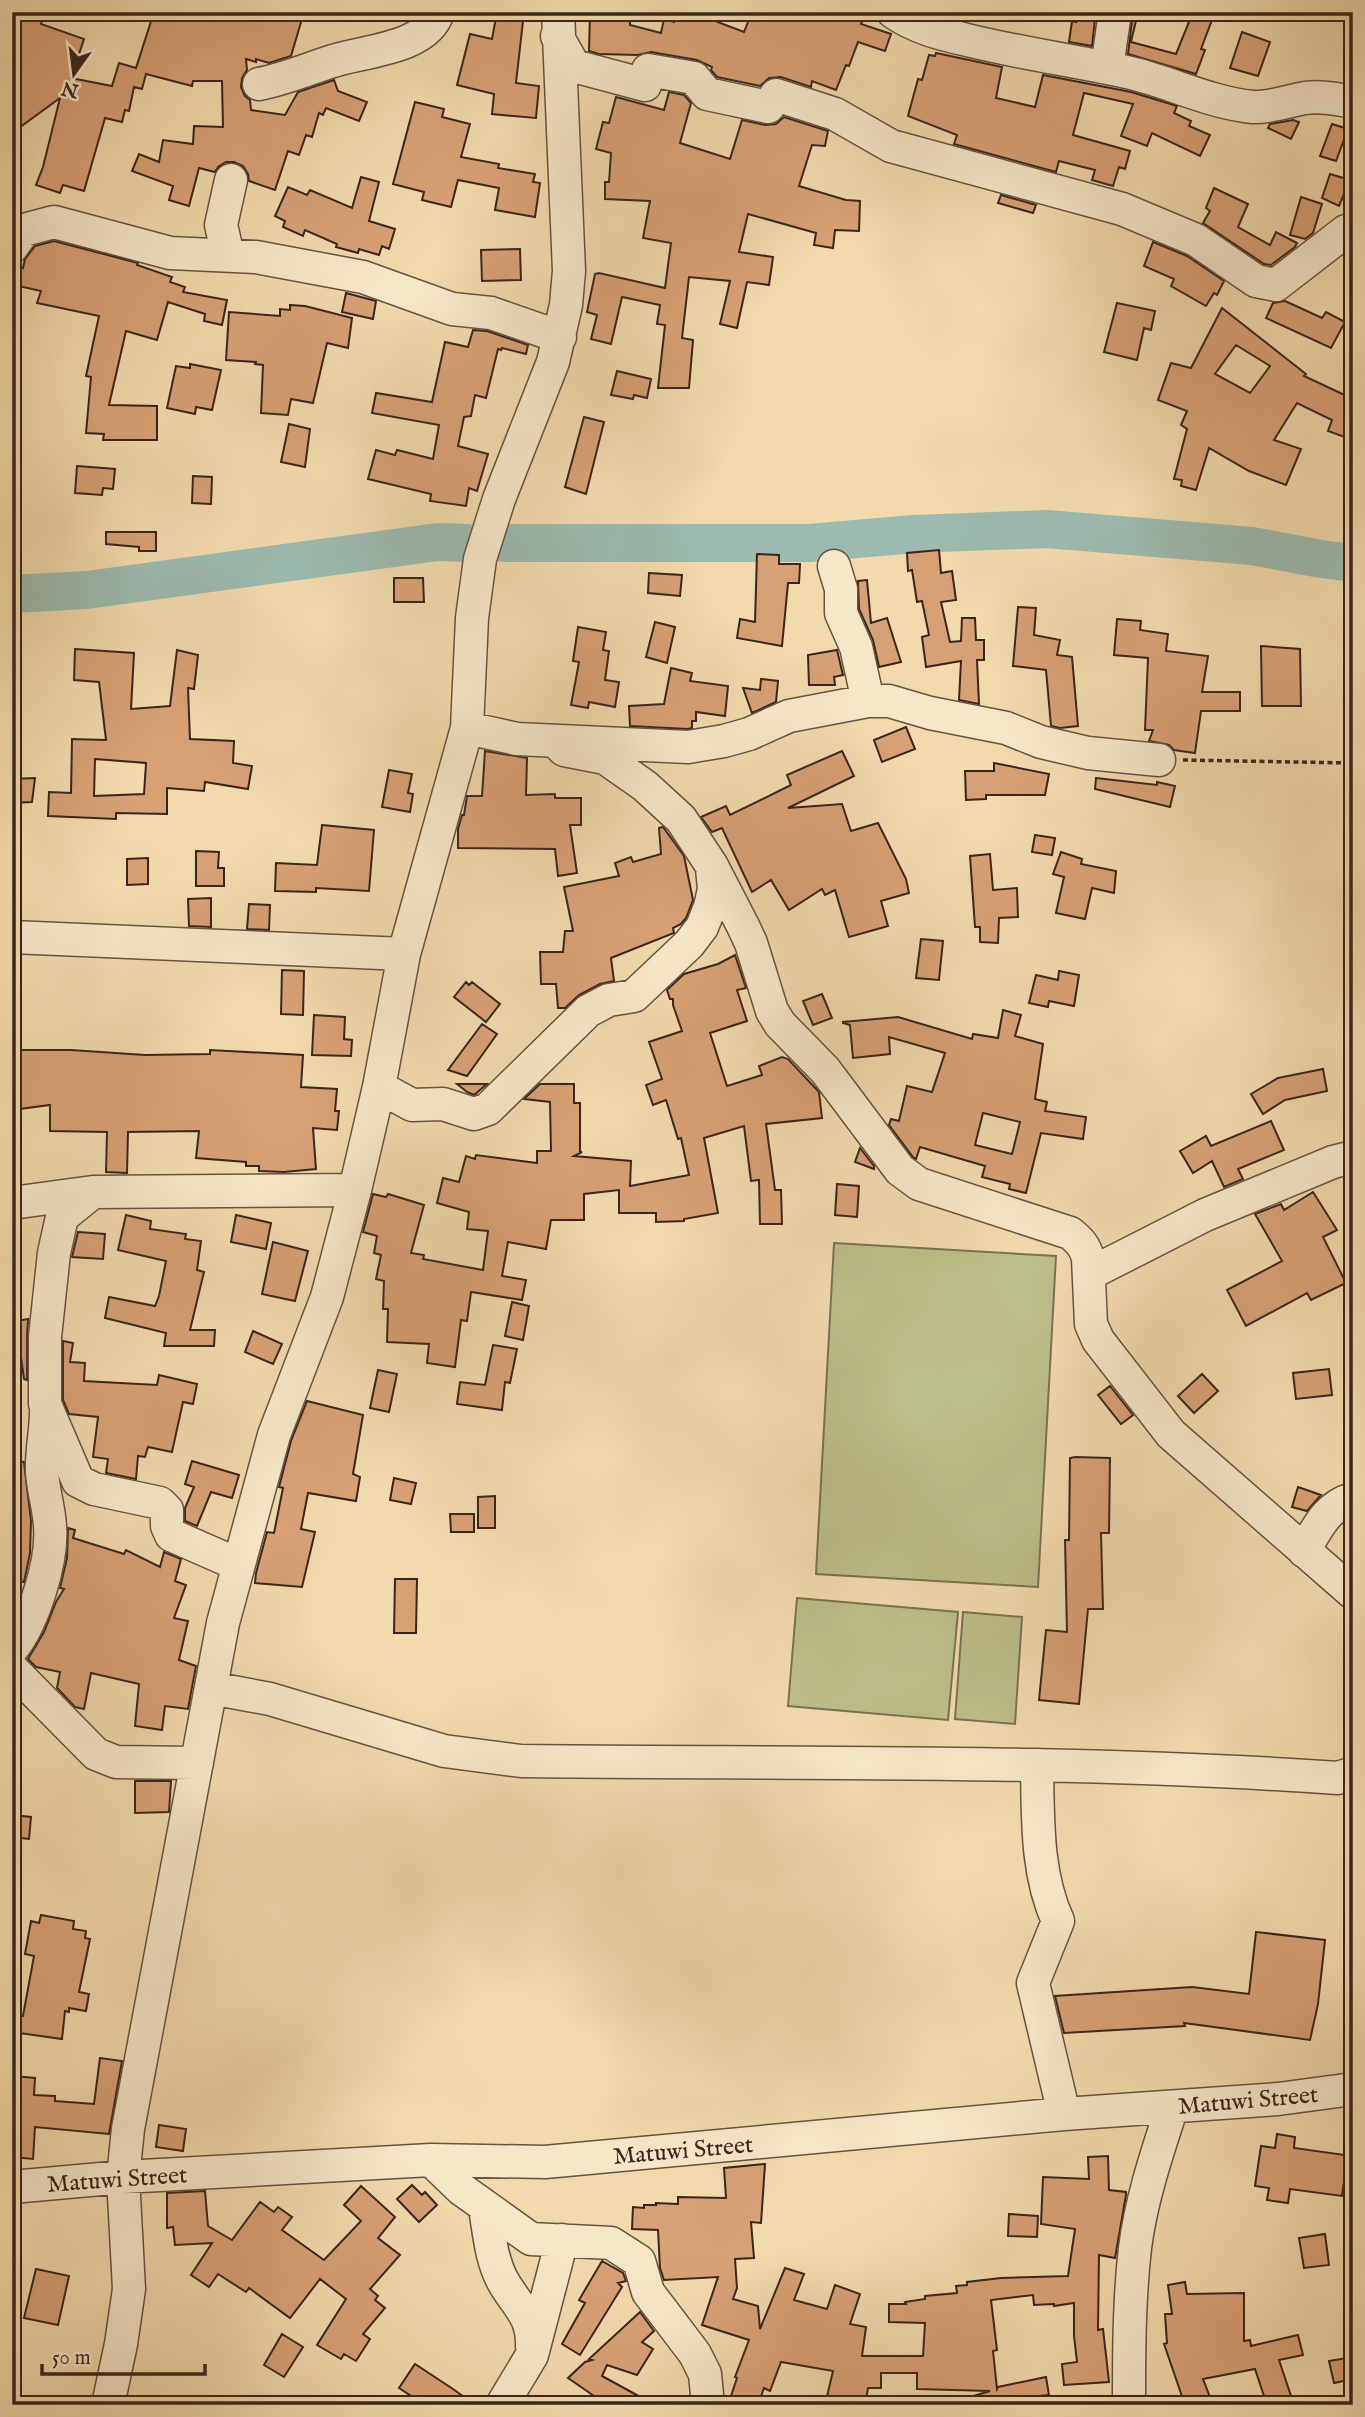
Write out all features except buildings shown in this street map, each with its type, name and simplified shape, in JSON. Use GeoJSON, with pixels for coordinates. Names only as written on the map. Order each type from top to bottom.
{"type":"FeatureCollection","features":[{"type":"Feature","properties":{"kind":"street"},"geometry":{"type":"LineString","coordinates":[[259,85],[288,78],[335,60],[381,52],[420,34],[437,17],[438,12]]}},
{"type":"Feature","properties":{"kind":"street"},"geometry":{"type":"LineString","coordinates":[[893,12],[928,30],[1019,53],[1146,77],[1224,102],[1255,107],[1308,98],[1335,98],[1353,102]]}},
{"type":"Feature","properties":{"kind":"street"},"geometry":{"type":"LineString","coordinates":[[1107,68],[1115,12]]}},
{"type":"Feature","properties":{"kind":"street"},"geometry":{"type":"LineString","coordinates":[[558,24],[574,66],[645,85],[648,70],[694,78],[707,94],[768,107],[776,95],[835,114],[891,146],[1122,209],[1196,240],[1256,281],[1276,285],[1346,231],[1353,232]]}},
{"type":"Feature","properties":{"kind":"street"},"geometry":{"type":"LineString","coordinates":[[108,2405],[129,2289],[123,2177],[128,2129],[237,1564],[274,1435],[327,1297],[379,1087],[404,954],[467,728],[472,618],[480,559],[499,499],[560,337],[569,271],[558,24]]}},
{"type":"Feature","properties":{"kind":"street"},"geometry":{"type":"LineString","coordinates":[[228,255],[221,225],[231,180]]}},
{"type":"Feature","properties":{"kind":"street"},"geometry":{"type":"LineString","coordinates":[[12,247],[24,230],[54,222],[170,253],[256,257],[363,277],[452,309],[491,313],[560,337]]}},
{"type":"Feature","properties":{"kind":"street"},"geometry":{"type":"LineString","coordinates":[[834,566],[841,589],[841,613],[856,647],[868,701]]}},
{"type":"Feature","properties":{"kind":"street"},"geometry":{"type":"LineString","coordinates":[[467,728],[517,739],[688,747],[749,734],[789,716],[868,701],[889,701],[930,713],[1006,728],[1041,742],[1088,753],[1159,760]]}},
{"type":"Feature","properties":{"kind":"street"},"geometry":{"type":"LineString","coordinates":[[556,742],[564,750],[605,758],[645,786],[681,819],[712,866],[751,943],[772,1011],[780,1024],[825,1070],[900,1170],[919,1184],[1070,1233],[1086,1248],[1090,1274],[1091,1324],[1098,1340],[1171,1434],[1353,1593]]}},
{"type":"Feature","properties":{"kind":"street"},"geometry":{"type":"LineString","coordinates":[[379,1087],[412,1105],[443,1104],[474,1114],[488,1108],[588,1011],[609,1000],[634,996],[689,944],[702,927],[710,907],[714,889],[712,866]]}},
{"type":"Feature","properties":{"kind":"street"},"geometry":{"type":"LineString","coordinates":[[12,937],[404,954]]}},
{"type":"Feature","properties":{"kind":"street"},"geometry":{"type":"LineString","coordinates":[[1090,1274],[1205,1215],[1333,1162],[1353,1157]]}},
{"type":"Feature","properties":{"kind":"street"},"geometry":{"type":"LineString","coordinates":[[12,1203],[93,1192],[355,1190]]}},
{"type":"Feature","properties":{"kind":"street"},"geometry":{"type":"LineString","coordinates":[[12,1649],[36,1605],[50,1544],[42,1472],[46,1404],[45,1337],[54,1254],[62,1217],[93,1192]]}},
{"type":"Feature","properties":{"kind":"street"},"geometry":{"type":"LineString","coordinates":[[46,1404],[78,1481],[94,1489],[160,1503],[167,1510],[167,1526],[171,1535],[237,1564]]}},
{"type":"Feature","properties":{"kind":"street"},"geometry":{"type":"LineString","coordinates":[[1304,1551],[1325,1516],[1335,1507],[1353,1499]]}},
{"type":"Feature","properties":{"kind":"street"},"geometry":{"type":"LineString","coordinates":[[12,1669],[96,1754],[116,1762],[197,1763]]}},
{"type":"Feature","properties":{"kind":"street"},"geometry":{"type":"LineString","coordinates":[[211,1688],[270,1699],[444,1751],[521,1761],[1037,1765],[1230,1771],[1338,1779],[1353,1773]]}},
{"type":"Feature","properties":{"kind":"street"},"geometry":{"type":"LineString","coordinates":[[1037,1765],[1038,1835],[1049,1901],[1058,1921],[1033,1983],[1065,2114]]}},
{"type":"Feature","properties":{"kind":"street","name":"Matuwi Street"},"geometry":{"type":"LineString","coordinates":[[12,2187],[123,2177],[431,2160],[545,2162],[1065,2114],[1278,2099],[1353,2089]]}},
{"type":"Feature","properties":{"kind":"street"},"geometry":{"type":"LineString","coordinates":[[1129,2405],[1129,2345],[1135,2248],[1154,2161],[1172,2108]]}},
{"type":"Feature","properties":{"kind":"street"},"geometry":{"type":"LineString","coordinates":[[431,2160],[485,2208],[531,2239],[611,2243],[639,2261],[648,2292],[695,2354],[705,2374],[708,2405]]}},
{"type":"Feature","properties":{"kind":"street"},"geometry":{"type":"LineString","coordinates":[[485,2208],[492,2249],[503,2282],[521,2305],[532,2333],[532,2355]]}},
{"type":"Feature","properties":{"kind":"street"},"geometry":{"type":"LineString","coordinates":[[502,2405],[532,2355],[562,2240]]}},
{"type":"Feature","properties":{"kind":"path"},"geometry":{"type":"LineString","coordinates":[[1159,760],[1353,763]]}},
{"type":"Feature","properties":{"kind":"green space"},"geometry":{"type":"Polygon","coordinates":[[[834,1243],[1056,1256],[1038,1587],[816,1574],[834,1243]]]}},
{"type":"Feature","properties":{"kind":"green space"},"geometry":{"type":"Polygon","coordinates":[[[797,1598],[958,1612],[948,1720],[788,1706],[797,1598]]]}},
{"type":"Feature","properties":{"kind":"green space"},"geometry":{"type":"Polygon","coordinates":[[[963,1612],[1022,1617],[1015,1724],[955,1719],[963,1612]]]}},
{"type":"Feature","properties":{"kind":"waterway"},"geometry":{"type":"LineString","coordinates":[[504,543],[809,543],[915,534],[1047,529],[1252,546],[1353,563]]}},
{"type":"Feature","properties":{"kind":"waterway"},"geometry":{"type":"LineString","coordinates":[[12,594],[87,590],[438,542],[467,543]]}}]}
